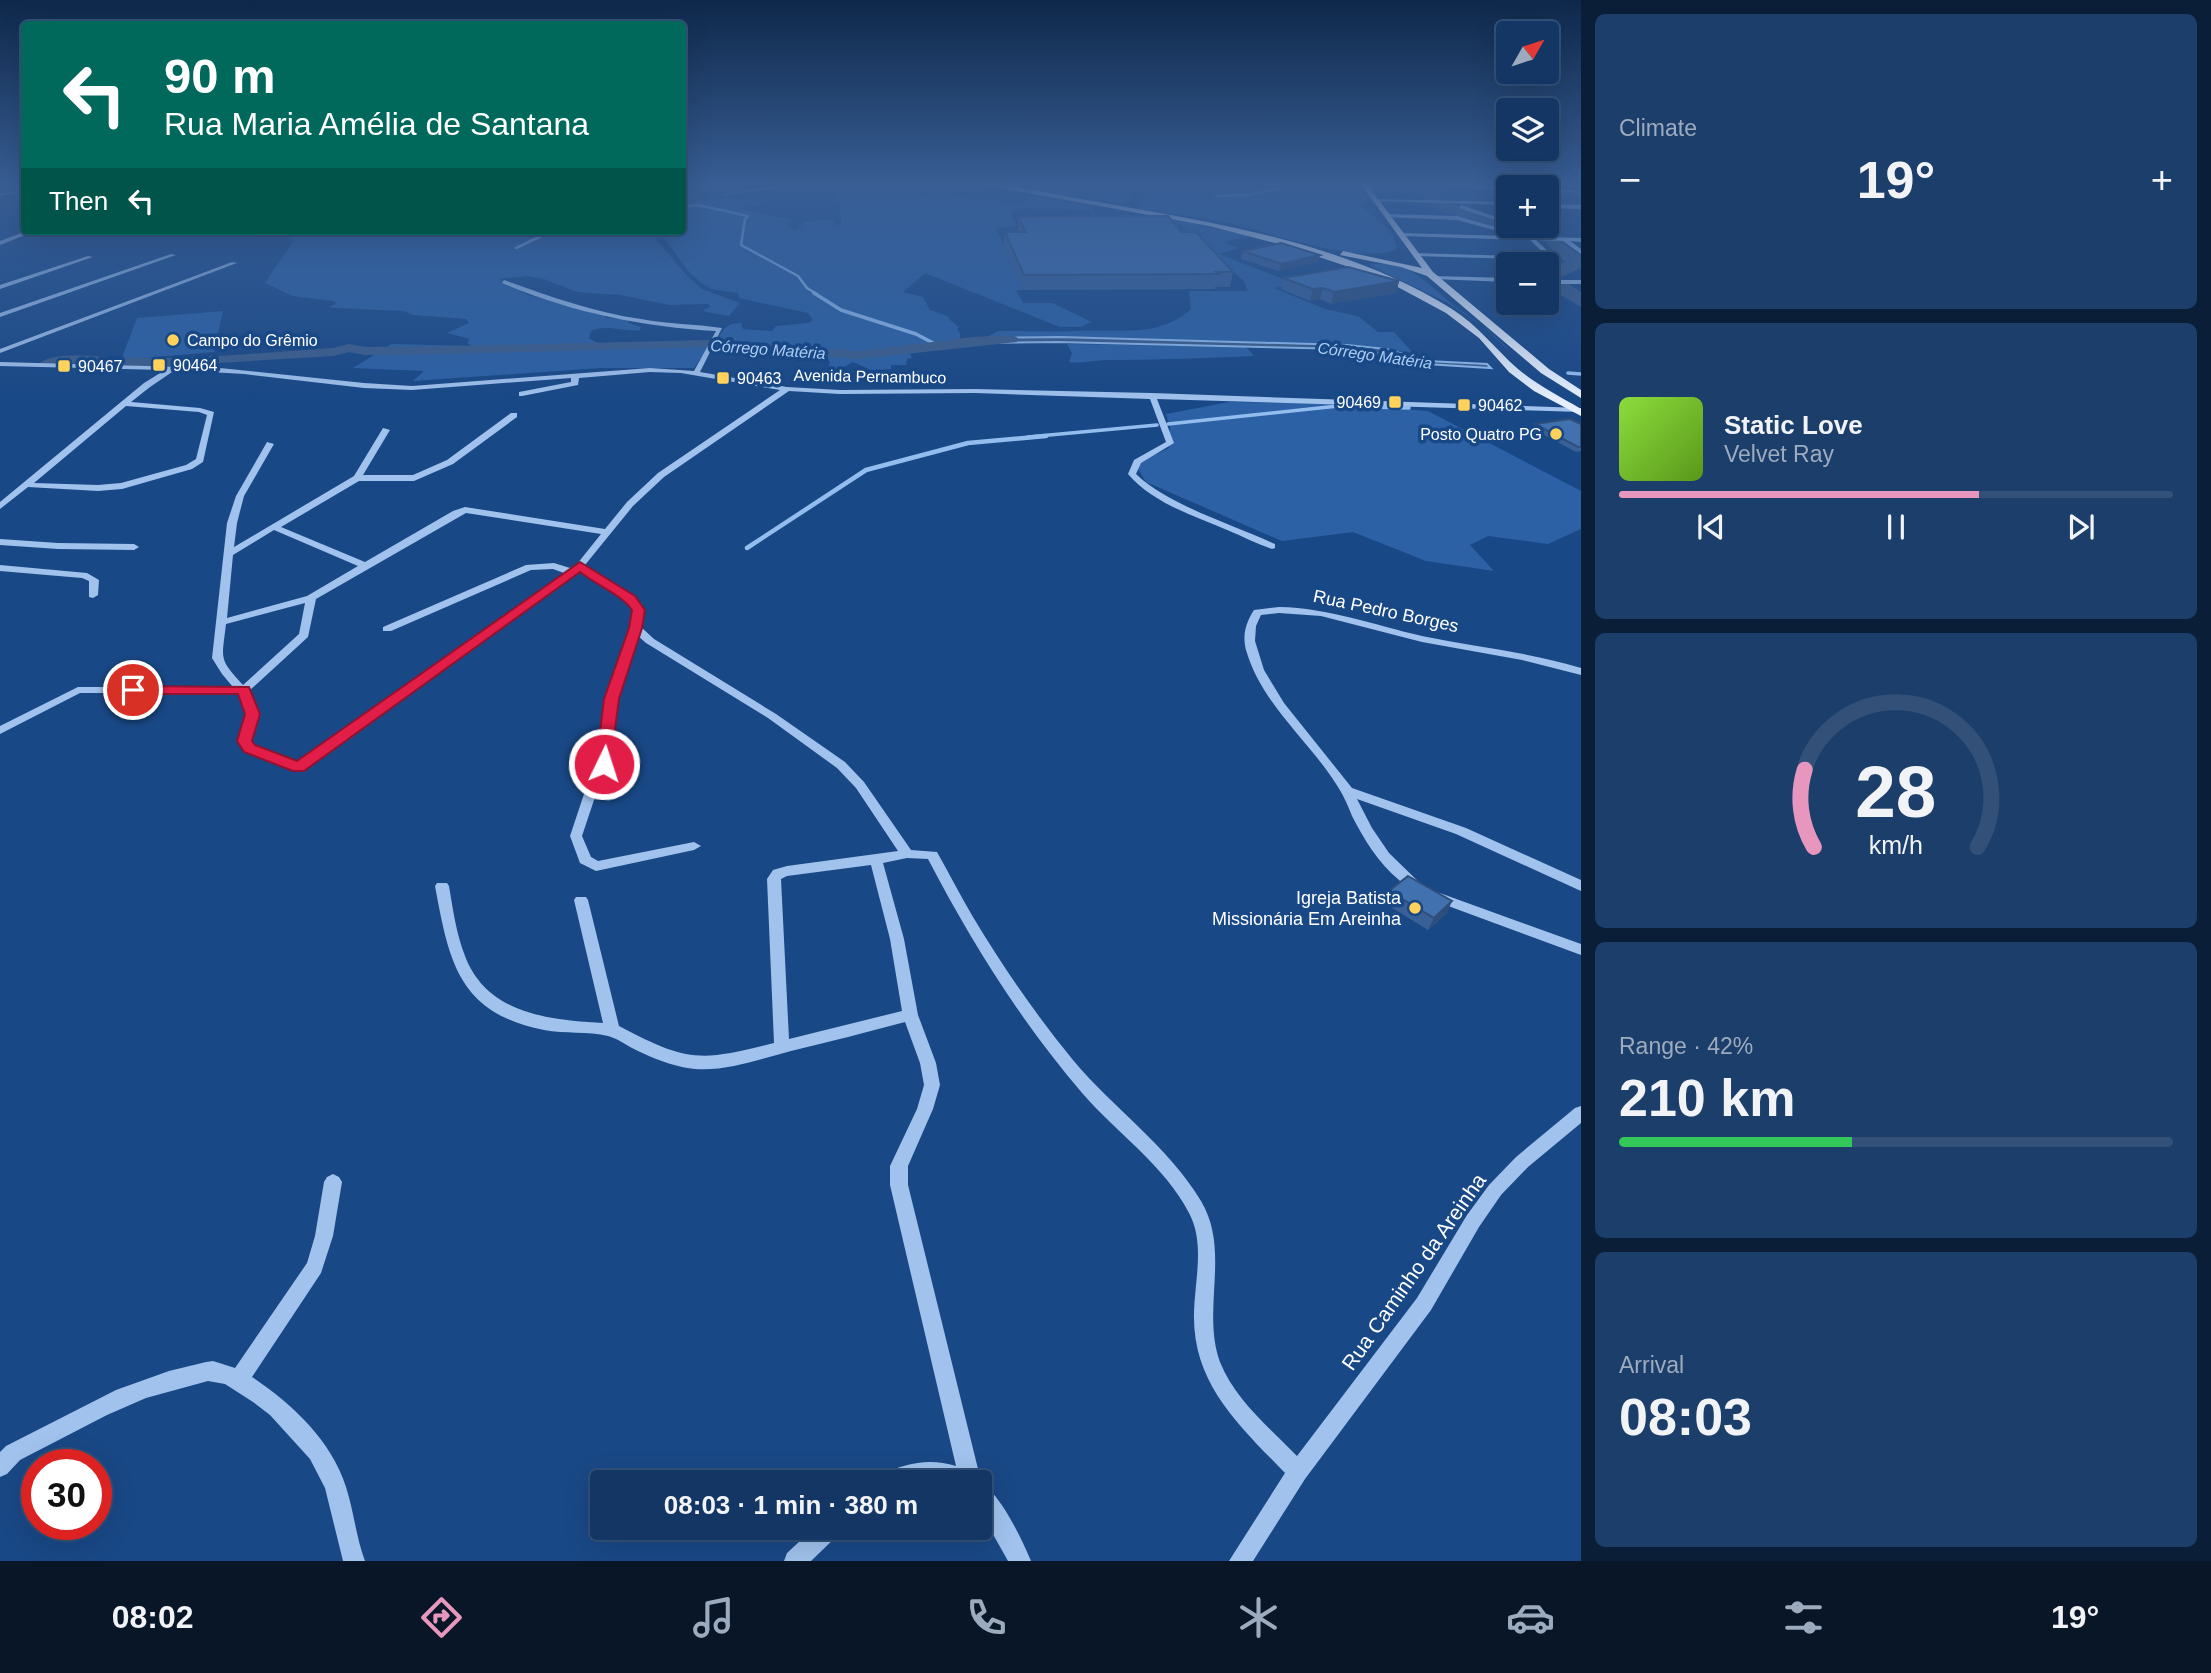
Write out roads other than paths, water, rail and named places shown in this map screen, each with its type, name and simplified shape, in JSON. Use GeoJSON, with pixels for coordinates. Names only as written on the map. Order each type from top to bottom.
{"type":"FeatureCollection","features":[{"type":"Feature","properties":{"kind":"main road"},"geometry":{"type":"LineString","coordinates":[[1325,256],[1397,283],[1449,311],[1482,336],[1513,370],[1538,389],[1579,411]]}},
{"type":"Feature","properties":{"kind":"main road"},"geometry":{"type":"LineString","coordinates":[[1359,256],[1433,276]]}},
{"type":"Feature","properties":{"kind":"main road"},"geometry":{"type":"LineString","coordinates":[[1352,265],[1383,256]]}},
{"type":"Feature","properties":{"kind":"main road"},"geometry":{"type":"LineString","coordinates":[[1417,256],[1433,276],[1545,371],[1581,395]]}},
{"type":"Feature","properties":{"kind":"street"},"geometry":{"type":"LineString","coordinates":[[0,315],[171,256]]}},
{"type":"Feature","properties":{"kind":"street"},"geometry":{"type":"LineString","coordinates":[[1463,256],[1496,257]]}},
{"type":"Feature","properties":{"kind":"street"},"geometry":{"type":"LineString","coordinates":[[0,287],[90,257]]}},
{"type":"Feature","properties":{"kind":"street"},"geometry":{"type":"LineString","coordinates":[[0,351],[234,263]]}},
{"type":"Feature","properties":{"kind":"street"},"geometry":{"type":"LineString","coordinates":[[1433,276],[1496,279]]}},
{"type":"Feature","properties":{"kind":"street"},"geometry":{"type":"LineString","coordinates":[[505,282],[554,300],[641,322],[671,327],[720,329],[696,373]]}},
{"type":"Feature","properties":{"kind":"street"},"geometry":{"type":"LineString","coordinates":[[1559,282],[1581,282]]}},
{"type":"Feature","properties":{"kind":"street","name":"Avenida Pernambuco"},"geometry":{"type":"LineString","coordinates":[[0,364],[256,372],[376,388],[412,388],[650,370],[696,373],[787,389],[840,392],[975,391],[1152,395],[1579,411]]}},
{"type":"Feature","properties":{"kind":"street"},"geometry":{"type":"LineString","coordinates":[[0,506],[29,485],[124,404],[172,369]]}},
{"type":"Feature","properties":{"kind":"street"},"geometry":{"type":"LineString","coordinates":[[522,394],[575,383],[575,376]]}},
{"type":"Feature","properties":{"kind":"street"},"geometry":{"type":"LineString","coordinates":[[740,381],[760,398]]}},
{"type":"Feature","properties":{"kind":"street"},"geometry":{"type":"LineString","coordinates":[[270,444],[240,496],[232,523],[218,658],[220,667],[244,690],[253,714],[244,741],[249,748],[298,767],[576,569],[631,504],[662,475],[760,398],[787,389]]}},
{"type":"Feature","properties":{"kind":"street"},"geometry":{"type":"LineString","coordinates":[[1152,395],[1170,443],[1137,462],[1132,474],[1135,479],[1156,493],[1272,546]]}},
{"type":"Feature","properties":{"kind":"street"},"geometry":{"type":"LineString","coordinates":[[29,485],[98,488],[122,486],[189,467],[200,460],[211,414],[200,410],[124,404]]}},
{"type":"Feature","properties":{"kind":"street"},"geometry":{"type":"LineString","coordinates":[[357,478],[414,478],[450,462],[514,415]]}},
{"type":"Feature","properties":{"kind":"street"},"geometry":{"type":"LineString","coordinates":[[228,554],[357,478],[371,459],[370,452],[386,430]]}},
{"type":"Feature","properties":{"kind":"street"},"geometry":{"type":"LineString","coordinates":[[222,622],[311,598],[465,510],[608,532]]}},
{"type":"Feature","properties":{"kind":"street"},"geometry":{"type":"LineString","coordinates":[[274,527],[365,566]]}},
{"type":"Feature","properties":{"kind":"street"},"geometry":{"type":"LineString","coordinates":[[0,542],[58,547],[134,547]]}},
{"type":"Feature","properties":{"kind":"street"},"geometry":{"type":"LineString","coordinates":[[387,629],[528,567],[576,569],[636,605],[636,628],[611,699],[604,764],[593,785],[576,836],[585,860],[596,866],[694,846]]}},
{"type":"Feature","properties":{"kind":"street"},"geometry":{"type":"LineString","coordinates":[[0,568],[84,575],[94,580],[93,595]]}},
{"type":"Feature","properties":{"kind":"street"},"geometry":{"type":"LineString","coordinates":[[0,731],[78,690],[244,690],[304,635],[311,598]]}},
{"type":"Feature","properties":{"kind":"street","name":"Rua Pedro Borges"},"geometry":{"type":"LineString","coordinates":[[1345,787],[1278,701],[1256,663],[1250,638],[1253,619],[1258,612],[1291,609],[1331,614],[1420,638],[1534,657],[1581,672]]}},
{"type":"Feature","properties":{"kind":"street"},"geometry":{"type":"LineString","coordinates":[[636,628],[696,672],[772,716],[841,765],[860,785],[907,854]]}},
{"type":"Feature","properties":{"kind":"street"},"geometry":{"type":"LineString","coordinates":[[1345,787],[1461,831],[1581,886]]}},
{"type":"Feature","properties":{"kind":"street"},"geometry":{"type":"LineString","coordinates":[[1345,787],[1375,843],[1405,880],[1453,905],[1581,950]]}},
{"type":"Feature","properties":{"kind":"street"},"geometry":{"type":"LineString","coordinates":[[782,1046],[774,880],[778,873],[907,854],[932,856],[969,926],[1021,1004],[1090,1090],[1180,1185],[1196,1209],[1208,1247],[1205,1343],[1211,1366],[1236,1405],[1298,1472]]}},
{"type":"Feature","properties":{"kind":"street"},"geometry":{"type":"LineString","coordinates":[[876,860],[897,939],[910,1014],[928,1063],[932,1085],[925,1109],[899,1166],[899,1185],[967,1470]]}},
{"type":"Feature","properties":{"kind":"street"},"geometry":{"type":"LineString","coordinates":[[442,886],[458,958],[472,986],[498,1008],[532,1022],[612,1030],[674,1060],[705,1065],[910,1014]]}},
{"type":"Feature","properties":{"kind":"street"},"geometry":{"type":"LineString","coordinates":[[581,900],[612,1030]]}},
{"type":"Feature","properties":{"kind":"street","name":"Rua Caminho da Areinha"},"geometry":{"type":"LineString","coordinates":[[1276,1505],[1424,1304],[1473,1221],[1495,1190],[1522,1161],[1581,1113]]}},
{"type":"Feature","properties":{"kind":"street"},"geometry":{"type":"LineString","coordinates":[[239,1380],[315,1267],[324,1236],[333,1182]]}},
{"type":"Feature","properties":{"kind":"street"},"geometry":{"type":"LineString","coordinates":[[0,1466],[13,1453],[159,1382],[212,1371],[239,1380],[284,1414],[325,1464],[339,1495],[347,1543],[354,1561]]}},
{"type":"Feature","properties":{"kind":"street"},"geometry":{"type":"LineString","coordinates":[[1240,1561],[1276,1505]]}},
{"type":"Feature","properties":{"kind":"street"},"geometry":{"type":"LineString","coordinates":[[992,1509],[1020,1561]]}},
{"type":"Feature","properties":{"kind":"street"},"geometry":{"type":"LineString","coordinates":[[795,1561],[817,1540]]}},
{"type":"Feature","properties":{"kind":"waterway"},"geometry":{"type":"LineString","coordinates":[[761,256],[798,276],[807,288],[817,294]]}},
{"type":"Feature","properties":{"kind":"waterway"},"geometry":{"type":"LineString","coordinates":[[1569,256],[1578,263],[1547,278],[1581,301]]}},
{"type":"Feature","properties":{"kind":"waterway"},"geometry":{"type":"LineString","coordinates":[[814,293],[841,310],[916,334],[935,344]]}},
{"type":"Feature","properties":{"kind":"waterway","name":"Córrego Matéria"},"geometry":{"type":"LineString","coordinates":[[47,363],[77,359],[152,363],[333,352],[349,348],[365,351],[453,350],[614,348],[676,344],[739,345],[859,355],[973,341],[1013,339]]}},
{"type":"Feature","properties":{"kind":"waterway","name":"Córrego Matéria"},"geometry":{"type":"LineString","coordinates":[[1568,373],[1581,374]]}},
{"type":"Feature","properties":{"kind":"waterway"},"geometry":{"type":"LineString","coordinates":[[1168,424],[1338,406],[1409,408]]}},
{"type":"Feature","properties":{"kind":"waterway"},"geometry":{"type":"LineString","coordinates":[[1028,437],[1157,425]]}},
{"type":"Feature","properties":{"kind":"waterway"},"geometry":{"type":"LineString","coordinates":[[747,548],[866,470],[968,443],[1046,436]]}},
{"type":"Feature","properties":{"kind":"place","name":"Campo do Grêmio"},"geometry":{"type":"Point","coordinates":[173,340]}},
{"type":"Feature","properties":{"kind":"place","name":"90464"},"geometry":{"type":"Point","coordinates":[159,365]}},
{"type":"Feature","properties":{"kind":"place","name":"90467"},"geometry":{"type":"Point","coordinates":[64,366]}},
{"type":"Feature","properties":{"kind":"place","name":"90463"},"geometry":{"type":"Point","coordinates":[723,378]}},
{"type":"Feature","properties":{"kind":"place","name":"90469"},"geometry":{"type":"Point","coordinates":[1395,402]}},
{"type":"Feature","properties":{"kind":"place","name":"90462"},"geometry":{"type":"Point","coordinates":[1464,405]}},
{"type":"Feature","properties":{"kind":"place","name":"Posto Quatro PG"},"geometry":{"type":"Point","coordinates":[1556,434]}},
{"type":"Feature","properties":{"kind":"place","name":"Igreja Batista Missionária Em Areinha"},"geometry":{"type":"Point","coordinates":[1415,908]}}]}
